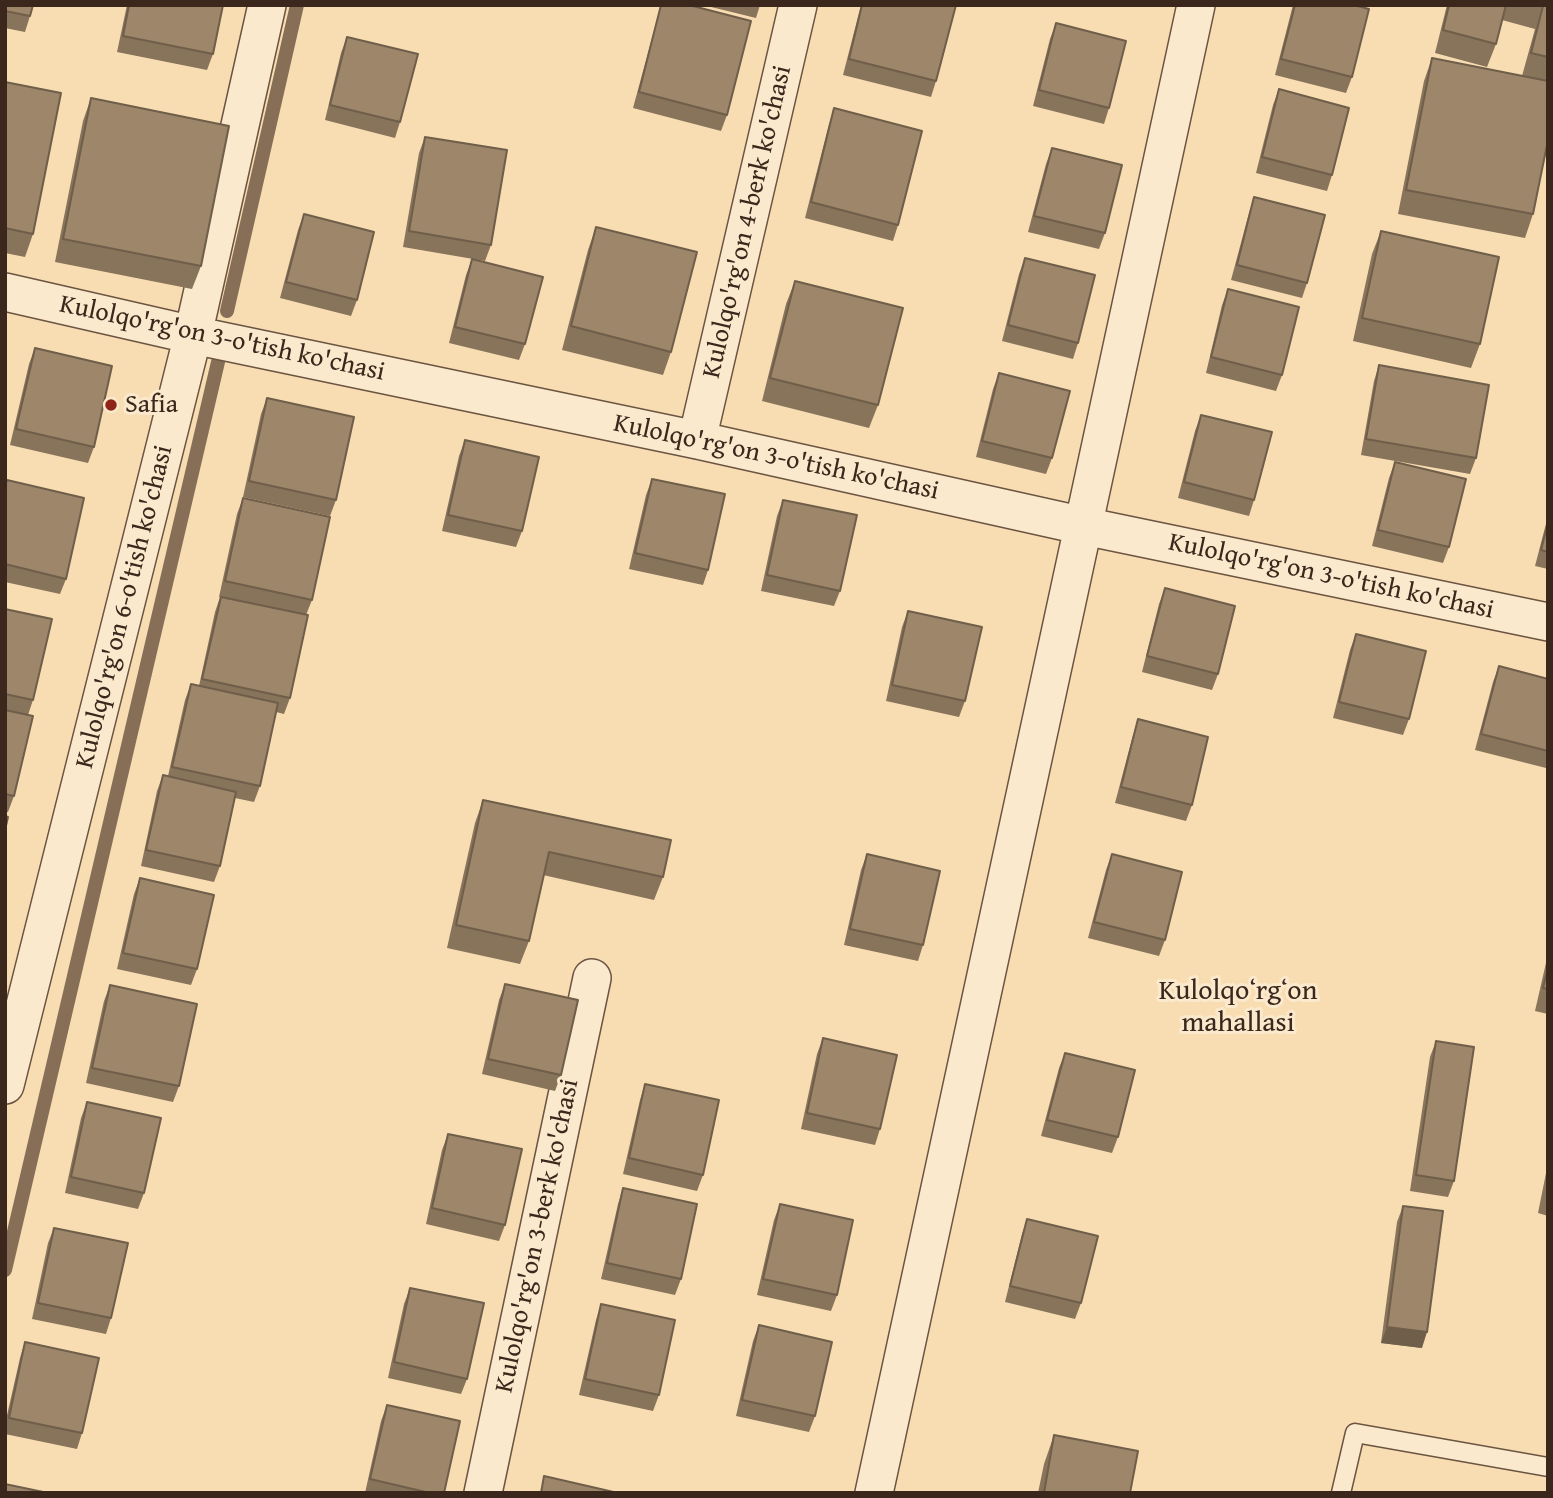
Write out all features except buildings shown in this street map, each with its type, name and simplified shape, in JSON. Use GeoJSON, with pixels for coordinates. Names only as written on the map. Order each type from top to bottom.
{"type":"FeatureCollection","features":[{"type":"Feature","properties":{"kind":"street","name":"Kulolqo'rg'on 6-o'tish ko'chasi"},"geometry":{"type":"LineString","coordinates":[[5,1085],[193,335],[267,5]]}},
{"type":"Feature","properties":{"kind":"street","name":"Kulolqo'rg'on 4-berk ko'chasi"},"geometry":{"type":"LineString","coordinates":[[697,440],[798,5]]}},
{"type":"Feature","properties":{"kind":"street"},"geometry":{"type":"LineString","coordinates":[[874,1493],[1196,5]]}},
{"type":"Feature","properties":{"kind":"street","name":"Kulolqo'rg'on 3-o'tish ko'chasi"},"geometry":{"type":"LineString","coordinates":[[5,292],[193,335],[697,440],[1084,526],[1548,622]]}},
{"type":"Feature","properties":{"kind":"street","name":"Kulolqo'rg'on 3-berk ko'chasi"},"geometry":{"type":"LineString","coordinates":[[483,1493],[592,978]]}},
{"type":"Feature","properties":{"kind":"lane"},"geometry":{"type":"LineString","coordinates":[[1341,1493],[1355,1433],[1548,1466]]}},
{"type":"Feature","properties":{"kind":"waterway"},"geometry":{"type":"LineString","coordinates":[[227,311],[297,5]]}},
{"type":"Feature","properties":{"kind":"waterway"},"geometry":{"type":"LineString","coordinates":[[5,1270],[218,362]]}},
{"type":"Feature","properties":{"kind":"place","name":"Safia"},"geometry":{"type":"Point","coordinates":[111,405]}},
{"type":"Feature","properties":{"kind":"district","name":"Kulolqoʻrgʻon mahallasi"},"geometry":{"type":"Point","coordinates":[1238,1008]}}]}
